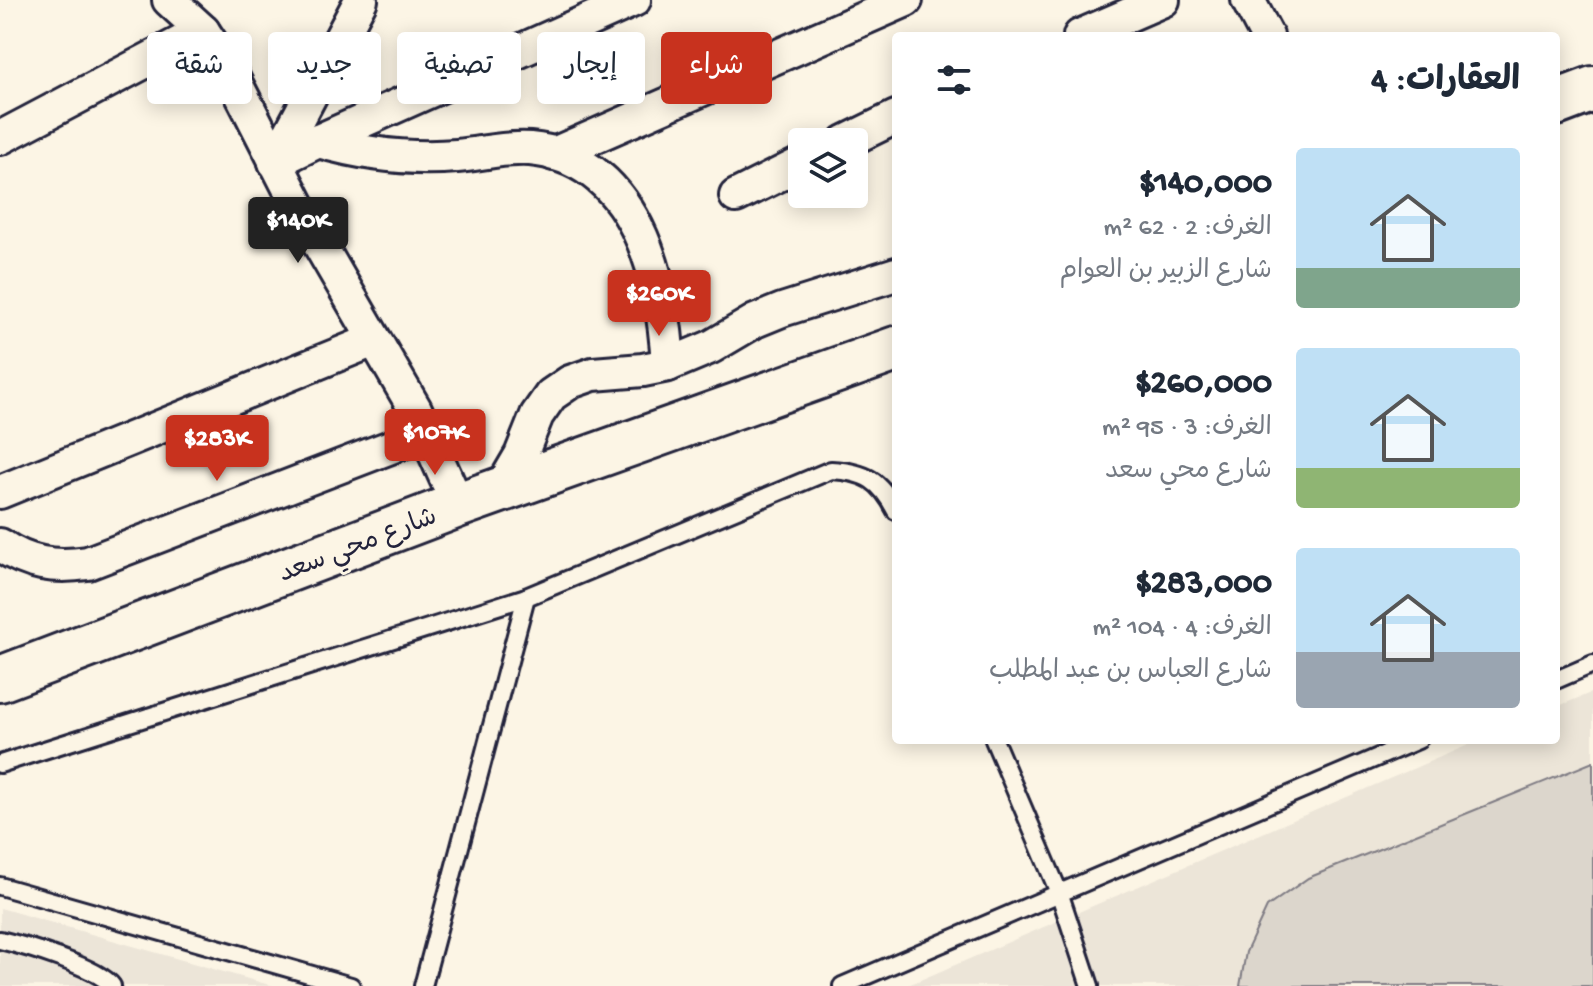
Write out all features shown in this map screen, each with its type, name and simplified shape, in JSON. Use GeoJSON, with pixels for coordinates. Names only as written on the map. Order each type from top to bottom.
{"type":"FeatureCollection","features":[{"type":"Feature","properties":{"kind":"street"},"geometry":{"type":"LineString","coordinates":[[169,0],[203,31],[230,72],[275,162],[374,340],[403,385],[458,505]]}},
{"type":"Feature","properties":{"kind":"street"},"geometry":{"type":"LineString","coordinates":[[275,162],[361,0]]}},
{"type":"Feature","properties":{"kind":"street"},"geometry":{"type":"LineString","coordinates":[[275,162],[634,0]]}},
{"type":"Feature","properties":{"kind":"street"},"geometry":{"type":"LineString","coordinates":[[554,154],[906,0]]}},
{"type":"Feature","properties":{"kind":"street"},"geometry":{"type":"LineString","coordinates":[[1089,32],[1163,0]]}},
{"type":"Feature","properties":{"kind":"street"},"geometry":{"type":"LineString","coordinates":[[1248,0],[1265,32]]}},
{"type":"Feature","properties":{"kind":"street"},"geometry":{"type":"LineString","coordinates":[[0,138],[203,31]]}},
{"type":"Feature","properties":{"kind":"street"},"geometry":{"type":"LineString","coordinates":[[1560,101],[1593,89]]}},
{"type":"Feature","properties":{"kind":"street"},"geometry":{"type":"LineString","coordinates":[[868,131],[892,119]]}},
{"type":"Feature","properties":{"kind":"street"},"geometry":{"type":"LineString","coordinates":[[318,141],[345,149],[400,156],[456,156],[508,149],[554,154],[595,174],[626,207],[641,236],[656,278],[666,332],[668,365]]}},
{"type":"Feature","properties":{"kind":"street"},"geometry":{"type":"LineString","coordinates":[[736,196],[788,170]]}},
{"type":"Feature","properties":{"kind":"street"},"geometry":{"type":"LineString","coordinates":[[501,489],[521,455],[537,415],[551,395],[570,382],[593,374],[668,365],[711,347],[755,321],[782,310],[892,275]]}},
{"type":"Feature","properties":{"kind":"street"},"geometry":{"type":"LineString","coordinates":[[0,492],[374,340]]}},
{"type":"Feature","properties":{"kind":"street","name":"شارع محي سعد"},"geometry":{"type":"LineString","coordinates":[[0,679],[501,489],[892,350]]}},
{"type":"Feature","properties":{"kind":"street"},"geometry":{"type":"LineString","coordinates":[[0,545],[39,564],[63,566],[88,563],[427,433]]}},
{"type":"Feature","properties":{"kind":"lane"},"geometry":{"type":"LineString","coordinates":[[0,764],[526,597],[831,470],[852,471],[876,481],[892,504]]}},
{"type":"Feature","properties":{"kind":"lane"},"geometry":{"type":"LineString","coordinates":[[423,986],[526,597]]}},
{"type":"Feature","properties":{"kind":"lane"},"geometry":{"type":"LineString","coordinates":[[1560,678],[1593,664]]}},
{"type":"Feature","properties":{"kind":"lane"},"geometry":{"type":"LineString","coordinates":[[996,744],[1060,895],[1090,986]]}},
{"type":"Feature","properties":{"kind":"lane"},"geometry":{"type":"LineString","coordinates":[[842,986],[1409,744]]}},
{"type":"Feature","properties":{"kind":"lane"},"geometry":{"type":"LineString","coordinates":[[0,886],[351,986]]}},
{"type":"Feature","properties":{"kind":"lane"},"geometry":{"type":"LineString","coordinates":[[0,940],[99,974],[112,986]]}},
{"type":"Feature","properties":{"kind":"shaded area"},"geometry":{"type":"Polygon","coordinates":[[[1593,692],[1593,986],[906,986],[1471,744],[1560,744],[1560,705],[1593,692]]]}},
{"type":"Feature","properties":{"kind":"shaded area"},"geometry":{"type":"Polygon","coordinates":[[[1593,762],[1593,986],[1240,986],[1246,952],[1267,907],[1308,878],[1593,762]]]}},
{"type":"Feature","properties":{"kind":"shaded area"},"geometry":{"type":"Polygon","coordinates":[[[0,908],[273,986],[0,986],[0,908]]]}}]}
